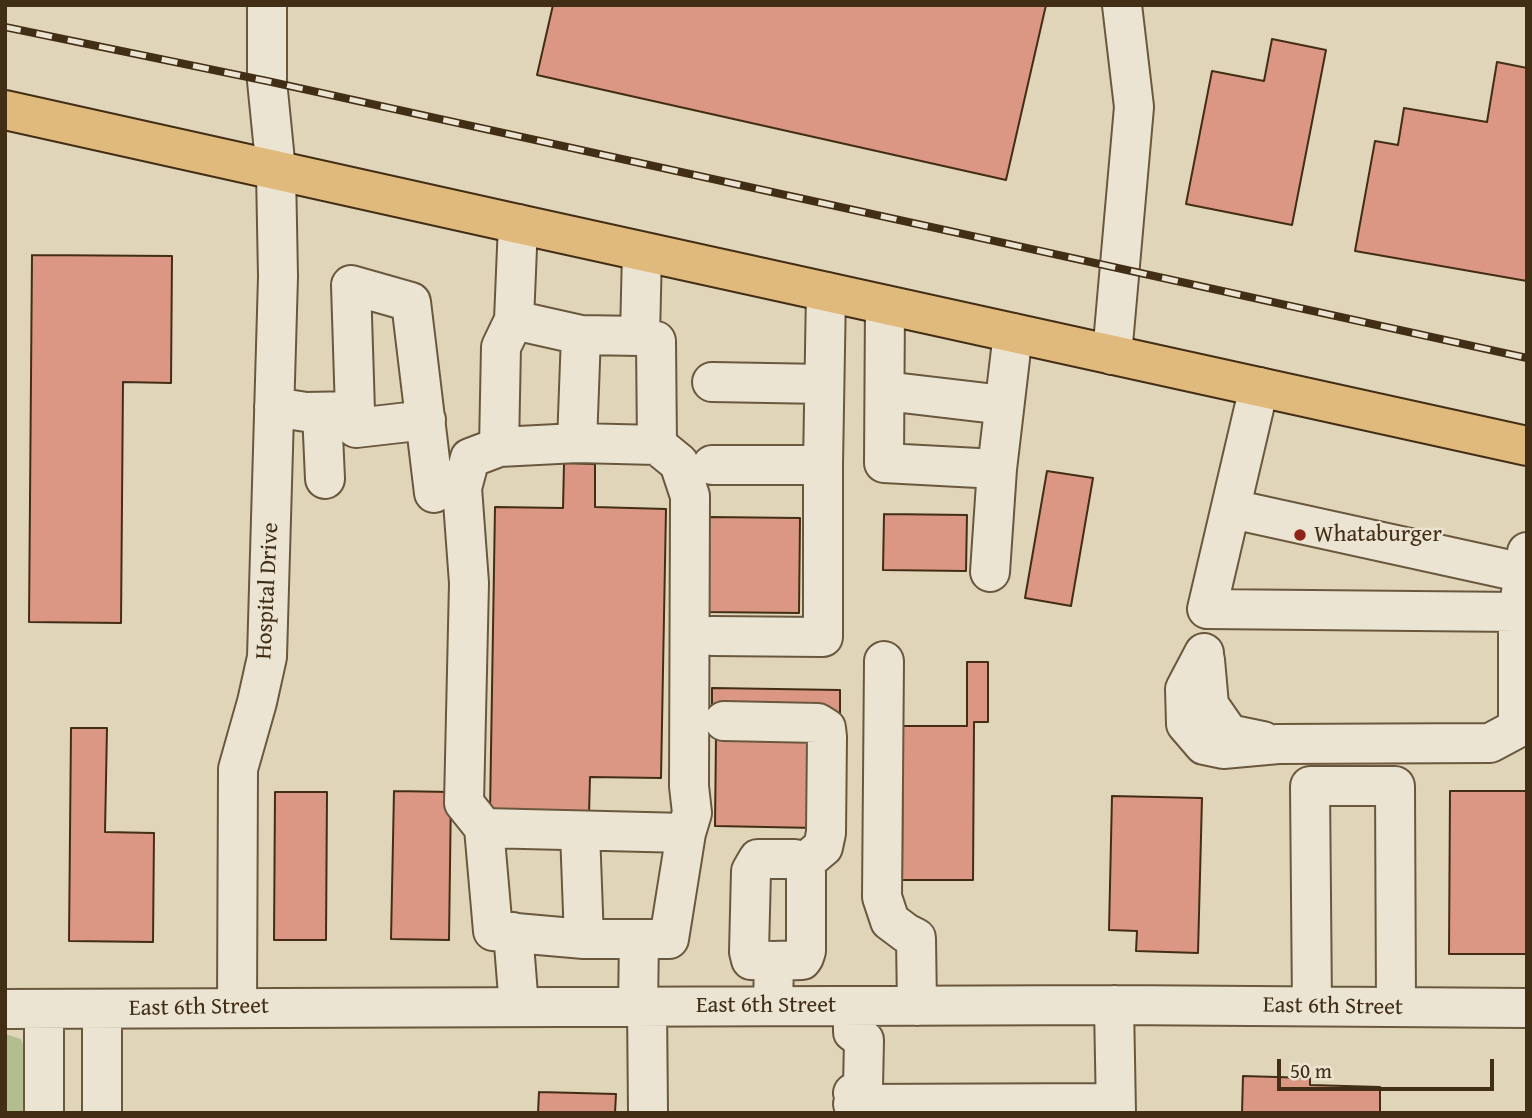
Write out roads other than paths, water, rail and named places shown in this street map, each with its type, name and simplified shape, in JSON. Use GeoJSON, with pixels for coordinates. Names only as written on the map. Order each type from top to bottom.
{"type":"FeatureCollection","features":[{"type":"Feature","properties":{"kind":"main road"},"geometry":{"type":"LineString","coordinates":[[5,110],[1527,446]]}},
{"type":"Feature","properties":{"kind":"street","name":"Hospital Drive"},"geometry":{"type":"LineString","coordinates":[[237,1007],[238,769],[267,657],[278,277],[276,171],[267,81],[267,5]]}},
{"type":"Feature","properties":{"kind":"street"},"geometry":{"type":"LineString","coordinates":[[1112,355],[1134,107],[1122,5]]}},
{"type":"Feature","properties":{"kind":"street"},"geometry":{"type":"LineString","coordinates":[[499,447],[502,347],[514,320],[518,225]]}},
{"type":"Feature","properties":{"kind":"street"},"geometry":{"type":"LineString","coordinates":[[640,336],[642,252]]}},
{"type":"Feature","properties":{"kind":"street"},"geometry":{"type":"LineString","coordinates":[[325,479],[339,411],[351,285],[411,302],[434,493]]}},
{"type":"Feature","properties":{"kind":"street"},"geometry":{"type":"LineString","coordinates":[[712,636],[822,637],[826,292]]}},
{"type":"Feature","properties":{"kind":"street"},"geometry":{"type":"LineString","coordinates":[[885,305],[884,463],[997,469]]}},
{"type":"Feature","properties":{"kind":"street"},"geometry":{"type":"LineString","coordinates":[[514,320],[581,335],[640,336],[656,341],[657,445]]}},
{"type":"Feature","properties":{"kind":"street"},"geometry":{"type":"LineString","coordinates":[[990,572],[997,469],[1013,333]]}},
{"type":"Feature","properties":{"kind":"street"},"geometry":{"type":"LineString","coordinates":[[577,443],[581,335]]}},
{"type":"Feature","properties":{"kind":"street"},"geometry":{"type":"LineString","coordinates":[[712,382],[824,384]]}},
{"type":"Feature","properties":{"kind":"street"},"geometry":{"type":"LineString","coordinates":[[1232,509],[1525,562],[1518,611],[1518,728],[1490,743],[1278,744],[1230,734],[1209,705],[1205,653],[1207,609],[1259,387]]}},
{"type":"Feature","properties":{"kind":"street"},"geometry":{"type":"LineString","coordinates":[[885,391],[1004,405]]}},
{"type":"Feature","properties":{"kind":"street"},"geometry":{"type":"LineString","coordinates":[[274,407],[306,412],[339,411],[356,428],[426,420]]}},
{"type":"Feature","properties":{"kind":"street"},"geometry":{"type":"LineString","coordinates":[[577,443],[657,445],[680,463],[690,496],[692,813],[686,834],[669,939],[583,939],[494,930],[484,828],[464,803],[469,583],[462,488],[470,458],[499,447],[577,443]]}},
{"type":"Feature","properties":{"kind":"street"},"geometry":{"type":"LineString","coordinates":[[712,465],[823,465]]}},
{"type":"Feature","properties":{"kind":"street"},"geometry":{"type":"LineString","coordinates":[[1207,609],[1518,611]]}},
{"type":"Feature","properties":{"kind":"street"},"geometry":{"type":"LineString","coordinates":[[884,660],[882,897],[890,921],[916,938],[917,1006]]}},
{"type":"Feature","properties":{"kind":"street"},"geometry":{"type":"LineString","coordinates":[[724,721],[818,723],[826,728],[826,833],[823,847],[804,863]]}},
{"type":"Feature","properties":{"kind":"street"},"geometry":{"type":"LineString","coordinates":[[1312,1006],[1310,786],[1395,786],[1396,1007]]}},
{"type":"Feature","properties":{"kind":"street"},"geometry":{"type":"LineString","coordinates":[[484,828],[686,834]]}},
{"type":"Feature","properties":{"kind":"street"},"geometry":{"type":"LineString","coordinates":[[580,832],[583,939]]}},
{"type":"Feature","properties":{"kind":"street"},"geometry":{"type":"LineString","coordinates":[[758,859],[795,859],[804,863],[804,957],[802,960],[751,960],[748,952],[751,871],[758,859]]}},
{"type":"Feature","properties":{"kind":"street"},"geometry":{"type":"LineString","coordinates":[[513,932],[519,1007]]}},
{"type":"Feature","properties":{"kind":"street"},"geometry":{"type":"LineString","coordinates":[[639,939],[648,1113]]}},
{"type":"Feature","properties":{"kind":"street"},"geometry":{"type":"LineString","coordinates":[[773,1006],[774,961]]}},
{"type":"Feature","properties":{"kind":"street"},"geometry":{"type":"LineString","coordinates":[[853,1019],[842,1040],[842,1087],[853,1103],[1116,1108],[1114,1005]]}},
{"type":"Feature","properties":{"kind":"street","name":"East 6th Street"},"geometry":{"type":"LineString","coordinates":[[5,1009],[773,1006],[853,1019],[917,1006],[1527,1008]]}},
{"type":"Feature","properties":{"kind":"street"},"geometry":{"type":"LineString","coordinates":[[44,1009],[44,1113]]}},
{"type":"Feature","properties":{"kind":"street"},"geometry":{"type":"LineString","coordinates":[[102,1010],[102,1113]]}},
{"type":"Feature","properties":{"kind":"railway"},"geometry":{"type":"LineString","coordinates":[[5,27],[267,81],[1527,358]]}},
{"type":"Feature","properties":{"kind":"place","name":"Whataburger"},"geometry":{"type":"Point","coordinates":[1300,535]}}]}
